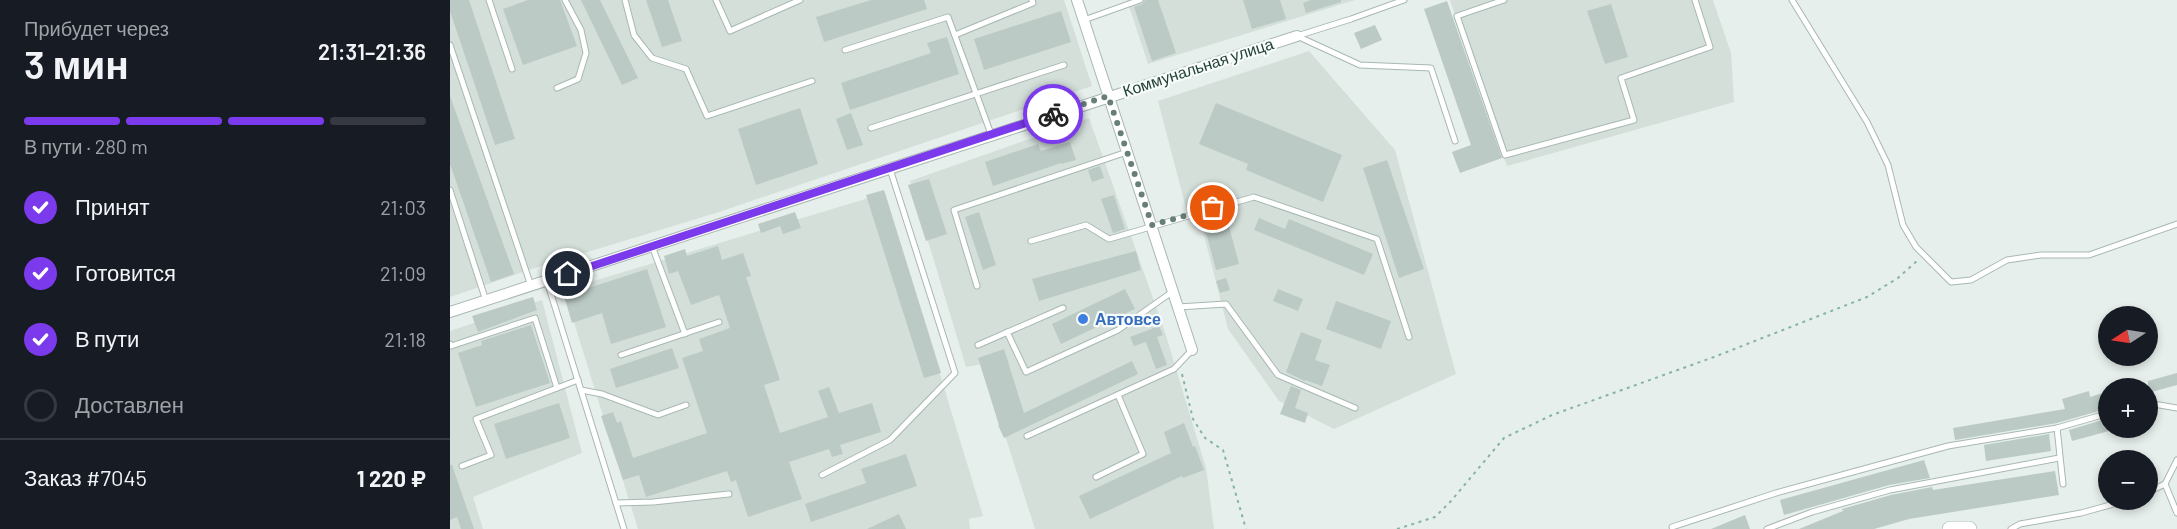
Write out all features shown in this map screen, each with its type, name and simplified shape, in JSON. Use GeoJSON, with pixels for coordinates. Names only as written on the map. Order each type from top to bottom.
{"type":"FeatureCollection","features":[{"type":"Feature","properties":{"kind":"main road"},"geometry":{"type":"LineString","coordinates":[[1950,529],[1969,529]]}},
{"type":"Feature","properties":{"kind":"street"},"geometry":{"type":"LineString","coordinates":[[1077,0],[1192,350]]}},
{"type":"Feature","properties":{"kind":"street","name":"Коммунальная улица"},"geometry":{"type":"LineString","coordinates":[[450,312],[1296,36]]}},
{"type":"Feature","properties":{"kind":"lane"},"geometry":{"type":"LineString","coordinates":[[489,0],[512,69]]}},
{"type":"Feature","properties":{"kind":"lane"},"geometry":{"type":"LineString","coordinates":[[557,88],[578,79],[586,53],[581,30],[565,0]]}},
{"type":"Feature","properties":{"kind":"lane"},"geometry":{"type":"LineString","coordinates":[[625,0],[634,35],[652,58],[686,69],[707,116],[812,81]]}},
{"type":"Feature","properties":{"kind":"lane"},"geometry":{"type":"LineString","coordinates":[[716,0],[730,31],[800,0]]}},
{"type":"Feature","properties":{"kind":"lane"},"geometry":{"type":"LineString","coordinates":[[955,35],[1033,3],[1032,0]]}},
{"type":"Feature","properties":{"kind":"lane"},"geometry":{"type":"LineString","coordinates":[[1084,20],[1140,0]]}},
{"type":"Feature","properties":{"kind":"lane"},"geometry":{"type":"LineString","coordinates":[[1296,36],[1404,0]]}},
{"type":"Feature","properties":{"kind":"lane"},"geometry":{"type":"LineString","coordinates":[[1504,0],[1457,16],[1505,155],[1634,120],[1621,78],[1710,47],[1695,0]]}},
{"type":"Feature","properties":{"kind":"lane"},"geometry":{"type":"LineString","coordinates":[[1792,0],[1867,122],[1888,165],[1903,225],[1916,247],[1951,282],[1971,280],[2007,260],[2041,255],[2089,255],[2177,224]]}},
{"type":"Feature","properties":{"kind":"lane"},"geometry":{"type":"LineString","coordinates":[[845,50],[948,17],[991,134]]}},
{"type":"Feature","properties":{"kind":"lane"},"geometry":{"type":"LineString","coordinates":[[1296,36],[1362,66],[1431,68],[1455,141]]}},
{"type":"Feature","properties":{"kind":"lane"},"geometry":{"type":"LineString","coordinates":[[450,45],[531,286]]}},
{"type":"Feature","properties":{"kind":"lane"},"geometry":{"type":"LineString","coordinates":[[872,128],[1064,65]]}},
{"type":"Feature","properties":{"kind":"lane"},"geometry":{"type":"LineString","coordinates":[[977,286],[954,210],[1127,152]]}},
{"type":"Feature","properties":{"kind":"lane"},"geometry":{"type":"LineString","coordinates":[[822,475],[890,440],[955,373],[889,168]]}},
{"type":"Feature","properties":{"kind":"lane"},"geometry":{"type":"LineString","coordinates":[[450,190],[486,301]]}},
{"type":"Feature","properties":{"kind":"lane"},"geometry":{"type":"LineString","coordinates":[[1031,241],[1086,225],[1109,239],[1254,197],[1377,239],[1409,337]]}},
{"type":"Feature","properties":{"kind":"lane"},"geometry":{"type":"LineString","coordinates":[[652,246],[685,334]]}},
{"type":"Feature","properties":{"kind":"lane"},"geometry":{"type":"LineString","coordinates":[[547,281],[624,529]]}},
{"type":"Feature","properties":{"kind":"lane"},"geometry":{"type":"LineString","coordinates":[[1007,332],[1026,372],[1118,330],[1173,291]]}},
{"type":"Feature","properties":{"kind":"lane"},"geometry":{"type":"LineString","coordinates":[[1178,307],[1226,304],[1278,375],[1355,408]]}},
{"type":"Feature","properties":{"kind":"lane"},"geometry":{"type":"LineString","coordinates":[[978,345],[1063,308]]}},
{"type":"Feature","properties":{"kind":"lane"},"geometry":{"type":"LineString","coordinates":[[450,344],[451,346],[535,318],[557,388]]}},
{"type":"Feature","properties":{"kind":"lane"},"geometry":{"type":"LineString","coordinates":[[621,355],[719,322]]}},
{"type":"Feature","properties":{"kind":"lane"},"geometry":{"type":"LineString","coordinates":[[1027,436],[1174,369],[1192,350]]}},
{"type":"Feature","properties":{"kind":"lane"},"geometry":{"type":"LineString","coordinates":[[462,466],[491,456],[476,419],[578,380]]}},
{"type":"Feature","properties":{"kind":"lane"},"geometry":{"type":"LineString","coordinates":[[581,390],[602,394],[658,415],[686,405]]}},
{"type":"Feature","properties":{"kind":"lane"},"geometry":{"type":"LineString","coordinates":[[1096,477],[1143,454],[1118,395]]}},
{"type":"Feature","properties":{"kind":"lane"},"geometry":{"type":"LineString","coordinates":[[2158,405],[2177,408]]}},
{"type":"Feature","properties":{"kind":"lane"},"geometry":{"type":"LineString","coordinates":[[1672,526],[1776,493],[1948,446],[2057,428],[2098,416]]}},
{"type":"Feature","properties":{"kind":"lane"},"geometry":{"type":"LineString","coordinates":[[2057,428],[2063,484]]}},
{"type":"Feature","properties":{"kind":"lane"},"geometry":{"type":"LineString","coordinates":[[1767,529],[1812,512],[1890,490],[2059,458]]}},
{"type":"Feature","properties":{"kind":"lane"},"geometry":{"type":"LineString","coordinates":[[2158,487],[2165,483],[2177,460]]}},
{"type":"Feature","properties":{"kind":"lane"},"geometry":{"type":"LineString","coordinates":[[2165,483],[2177,513]]}},
{"type":"Feature","properties":{"kind":"lane"},"geometry":{"type":"LineString","coordinates":[[616,503],[653,502],[729,494]]}},
{"type":"Feature","properties":{"kind":"lane"},"geometry":{"type":"LineString","coordinates":[[2011,529],[2020,524],[2098,508]]}},
{"type":"Feature","properties":{"kind":"path"},"geometry":{"type":"LineString","coordinates":[[1397,529],[1435,517],[1504,438],[1552,415],[1714,357],[1867,297],[1898,278],[1924,255]]}},
{"type":"Feature","properties":{"kind":"path"},"geometry":{"type":"LineString","coordinates":[[1180,363],[1193,419],[1206,438],[1222,450],[1246,529]]}},
{"type":"Feature","properties":{"kind":"shaded area"},"geometry":{"type":"Polygon","coordinates":[[[450,0],[1064,0],[1092,86],[716,213],[535,268],[450,297],[450,0]]]}},
{"type":"Feature","properties":{"kind":"shaded area"},"geometry":{"type":"Polygon","coordinates":[[[1127,0],[1355,0],[1148,64],[1127,0]]]}},
{"type":"Feature","properties":{"kind":"shaded area"},"geometry":{"type":"Polygon","coordinates":[[[1450,0],[1713,0],[1731,53],[1734,102],[1507,166],[1450,0]]]}},
{"type":"Feature","properties":{"kind":"shaded area"},"geometry":{"type":"Polygon","coordinates":[[[1309,51],[1395,150],[1456,374],[1334,429],[1279,401],[1228,329],[1197,208],[1186,208],[1158,101],[1309,51]]]}},
{"type":"Feature","properties":{"kind":"shaded area"},"geometry":{"type":"Polygon","coordinates":[[[1089,118],[1164,329],[1206,468],[1214,529],[1035,529],[982,364],[966,367],[910,181],[1089,118]]]}},
{"type":"Feature","properties":{"kind":"shaded area"},"geometry":{"type":"Polygon","coordinates":[[[885,193],[983,516],[969,519],[970,529],[638,529],[564,290],[885,193]]]}},
{"type":"Feature","properties":{"kind":"shaded area"},"geometry":{"type":"Polygon","coordinates":[[[542,300],[582,453],[473,497],[483,529],[450,529],[450,331],[542,300]]]}},
{"type":"Feature","properties":{"kind":"building"},"geometry":{"type":"Polygon","coordinates":[[[450,0],[469,0],[515,139],[495,145],[450,11],[450,0]]]}},
{"type":"Feature","properties":{"kind":"building"},"geometry":{"type":"Polygon","coordinates":[[[528,0],[560,0],[577,46],[523,65],[503,9],[528,0]]]}},
{"type":"Feature","properties":{"kind":"building"},"geometry":{"type":"Polygon","coordinates":[[[581,0],[600,0],[638,78],[622,85],[581,0]]]}},
{"type":"Feature","properties":{"kind":"building"},"geometry":{"type":"Polygon","coordinates":[[[646,0],[668,0],[682,41],[662,47],[646,0]]]}},
{"type":"Feature","properties":{"kind":"building"},"geometry":{"type":"Polygon","coordinates":[[[871,0],[924,0],[927,9],[824,42],[816,17],[871,0]]]}},
{"type":"Feature","properties":{"kind":"building"},"geometry":{"type":"Polygon","coordinates":[[[1145,0],[1158,0],[1176,53],[1152,61],[1134,7],[1145,0]]]}},
{"type":"Feature","properties":{"kind":"building"},"geometry":{"type":"Polygon","coordinates":[[[1243,0],[1280,0],[1286,19],[1252,29],[1243,0]]]}},
{"type":"Feature","properties":{"kind":"building"},"geometry":{"type":"Polygon","coordinates":[[[1311,0],[1341,0],[1341,2],[1306,13],[1303,3],[1311,0]]]}},
{"type":"Feature","properties":{"kind":"building"},"geometry":{"type":"Polygon","coordinates":[[[1447,1],[1502,158],[1460,173],[1452,152],[1471,145],[1424,9],[1447,1]]]}},
{"type":"Feature","properties":{"kind":"building"},"geometry":{"type":"Polygon","coordinates":[[[1611,4],[1628,57],[1605,64],[1587,11],[1611,4]]]}},
{"type":"Feature","properties":{"kind":"building"},"geometry":{"type":"Polygon","coordinates":[[[1061,11],[1071,42],[984,70],[974,39],[1061,11]]]}},
{"type":"Feature","properties":{"kind":"building"},"geometry":{"type":"Polygon","coordinates":[[[1375,25],[1382,40],[1361,49],[1354,33],[1375,25]]]}},
{"type":"Feature","properties":{"kind":"building"},"geometry":{"type":"Polygon","coordinates":[[[947,37],[959,74],[850,110],[841,83],[931,53],[927,43],[947,37]]]}},
{"type":"Feature","properties":{"kind":"building"},"geometry":{"type":"Polygon","coordinates":[[[450,96],[514,274],[491,282],[450,164],[450,96]]]}},
{"type":"Feature","properties":{"kind":"building"},"geometry":{"type":"Polygon","coordinates":[[[1216,103],[1342,155],[1323,202],[1246,170],[1248,164],[1199,144],[1216,103]]]}},
{"type":"Feature","properties":{"kind":"building"},"geometry":{"type":"Polygon","coordinates":[[[800,108],[818,164],[756,185],[738,129],[800,108]]]}},
{"type":"Feature","properties":{"kind":"building"},"geometry":{"type":"Polygon","coordinates":[[[851,113],[863,145],[847,150],[836,119],[851,113]]]}},
{"type":"Feature","properties":{"kind":"building"},"geometry":{"type":"Polygon","coordinates":[[[1070,142],[1076,160],[993,186],[985,162],[1038,144],[1041,151],[1070,142]]]}},
{"type":"Feature","properties":{"kind":"building"},"geometry":{"type":"Polygon","coordinates":[[[1387,160],[1424,269],[1399,278],[1363,168],[1387,160]]]}},
{"type":"Feature","properties":{"kind":"building"},"geometry":{"type":"Polygon","coordinates":[[[1100,166],[1104,178],[1092,182],[1088,170],[1100,166]]]}},
{"type":"Feature","properties":{"kind":"building"},"geometry":{"type":"Polygon","coordinates":[[[929,179],[947,234],[926,241],[908,185],[929,179]]]}},
{"type":"Feature","properties":{"kind":"building"},"geometry":{"type":"Polygon","coordinates":[[[884,190],[941,373],[924,378],[866,195],[884,190]]]}},
{"type":"Feature","properties":{"kind":"building"},"geometry":{"type":"Polygon","coordinates":[[[1114,195],[1125,229],[1113,233],[1101,199],[1114,195]]]}},
{"type":"Feature","properties":{"kind":"building"},"geometry":{"type":"Polygon","coordinates":[[[1221,198],[1222,201],[1199,208],[1198,204],[1221,198]]]}},
{"type":"Feature","properties":{"kind":"building"},"geometry":{"type":"Polygon","coordinates":[[[1225,211],[1239,264],[1216,270],[1202,217],[1225,211]]]}},
{"type":"Feature","properties":{"kind":"building"},"geometry":{"type":"Polygon","coordinates":[[[795,212],[801,228],[783,234],[780,226],[761,233],[758,224],[795,212]]]}},
{"type":"Feature","properties":{"kind":"building"},"geometry":{"type":"Polygon","coordinates":[[[979,212],[996,265],[983,270],[965,217],[979,212]]]}},
{"type":"Feature","properties":{"kind":"building"},"geometry":{"type":"Polygon","coordinates":[[[1259,218],[1285,229],[1289,219],[1373,254],[1364,275],[1254,230],[1259,218]]]}},
{"type":"Feature","properties":{"kind":"building"},"geometry":{"type":"Polygon","coordinates":[[[718,246],[722,260],[743,253],[751,276],[746,277],[780,380],[764,385],[780,433],[828,417],[818,391],[829,387],[839,413],[872,403],[881,432],[840,445],[843,454],[832,457],[829,449],[789,462],[802,499],[748,517],[736,480],[731,482],[727,471],[646,497],[639,475],[623,480],[601,416],[613,412],[617,423],[621,421],[633,458],[707,433],[682,358],[703,351],[699,339],[730,328],[719,295],[691,305],[678,271],[669,274],[664,256],[685,249],[687,256],[718,246]]]}},
{"type":"Feature","properties":{"kind":"building"},"geometry":{"type":"Polygon","coordinates":[[[1136,251],[1141,270],[1039,301],[1032,279],[1136,251]]]}},
{"type":"Feature","properties":{"kind":"building"},"geometry":{"type":"Polygon","coordinates":[[[647,269],[666,327],[611,344],[602,313],[572,323],[564,296],[647,269]]]}},
{"type":"Feature","properties":{"kind":"building"},"geometry":{"type":"Polygon","coordinates":[[[1226,278],[1230,290],[1220,293],[1216,281],[1226,278]]]}},
{"type":"Feature","properties":{"kind":"building"},"geometry":{"type":"Polygon","coordinates":[[[1125,289],[1135,309],[1061,344],[1052,324],[1125,289]]]}},
{"type":"Feature","properties":{"kind":"building"},"geometry":{"type":"Polygon","coordinates":[[[1278,289],[1303,299],[1298,311],[1273,301],[1278,289]]]}},
{"type":"Feature","properties":{"kind":"building"},"geometry":{"type":"Polygon","coordinates":[[[533,297],[537,310],[478,332],[472,316],[533,297]]]}},
{"type":"Feature","properties":{"kind":"building"},"geometry":{"type":"Polygon","coordinates":[[[1336,301],[1391,321],[1381,349],[1326,329],[1336,301]]]}},
{"type":"Feature","properties":{"kind":"building"},"geometry":{"type":"Polygon","coordinates":[[[531,325],[550,383],[476,407],[458,353],[482,345],[481,341],[531,325]]]}},
{"type":"Feature","properties":{"kind":"building"},"geometry":{"type":"Polygon","coordinates":[[[1159,326],[1163,335],[1157,337],[1167,365],[1156,369],[1146,342],[1134,346],[1130,337],[1159,326]]]}},
{"type":"Feature","properties":{"kind":"building"},"geometry":{"type":"Polygon","coordinates":[[[1301,332],[1322,340],[1315,360],[1330,365],[1322,386],[1286,372],[1301,332]]]}},
{"type":"Feature","properties":{"kind":"building"},"geometry":{"type":"Polygon","coordinates":[[[672,348],[679,368],[616,388],[610,369],[672,348]]]}},
{"type":"Feature","properties":{"kind":"building"},"geometry":{"type":"Polygon","coordinates":[[[1004,349],[1024,413],[1132,361],[1138,374],[1004,438],[978,358],[1004,349]]]}},
{"type":"Feature","properties":{"kind":"building"},"geometry":{"type":"Polygon","coordinates":[[[2177,373],[2177,385],[2158,390],[2158,378],[2177,373]]]}},
{"type":"Feature","properties":{"kind":"building"},"geometry":{"type":"Polygon","coordinates":[[[1291,386],[1301,390],[1295,408],[1308,413],[1305,423],[1280,414],[1291,386]]]}},
{"type":"Feature","properties":{"kind":"building"},"geometry":{"type":"Polygon","coordinates":[[[2089,391],[2090,397],[2098,394],[2098,411],[2057,423],[1955,440],[1953,428],[2065,409],[2062,399],[2089,391]]]}},
{"type":"Feature","properties":{"kind":"building"},"geometry":{"type":"Polygon","coordinates":[[[559,403],[570,438],[506,459],[494,424],[559,403]]]}},
{"type":"Feature","properties":{"kind":"building"},"geometry":{"type":"Polygon","coordinates":[[[2098,421],[2098,434],[2072,441],[2069,430],[2098,421]]]}},
{"type":"Feature","properties":{"kind":"building"},"geometry":{"type":"Polygon","coordinates":[[[1184,423],[1204,470],[1183,478],[1182,476],[1090,519],[1079,496],[1171,453],[1164,432],[1184,423]]]}},
{"type":"Feature","properties":{"kind":"building"},"geometry":{"type":"Polygon","coordinates":[[[2049,434],[2051,451],[1986,461],[1984,445],[2049,434]]]}},
{"type":"Feature","properties":{"kind":"building"},"geometry":{"type":"Polygon","coordinates":[[[906,454],[917,486],[811,522],[805,504],[866,483],[861,469],[906,454]]]}},
{"type":"Feature","properties":{"kind":"building"},"geometry":{"type":"Polygon","coordinates":[[[1924,460],[1930,478],[1889,485],[1784,515],[1780,500],[1924,460]]]}},
{"type":"Feature","properties":{"kind":"building"},"geometry":{"type":"Polygon","coordinates":[[[450,465],[452,465],[474,529],[461,529],[457,517],[450,520],[450,465]]]}},
{"type":"Feature","properties":{"kind":"building"},"geometry":{"type":"Polygon","coordinates":[[[2055,471],[2059,495],[1909,519],[1874,529],[1799,529],[1843,511],[1842,509],[1891,495],[1932,487],[1933,490],[2055,471]]]}},
{"type":"Feature","properties":{"kind":"building"},"geometry":{"type":"Polygon","coordinates":[[[899,514],[906,529],[867,529],[899,514]]]}},
{"type":"Feature","properties":{"kind":"building"},"geometry":{"type":"Polygon","coordinates":[[[1745,515],[1750,529],[1711,529],[1745,515]]]}},
{"type":"Feature","properties":{"kind":"way so far"},"geometry":{"type":"LineString","coordinates":[[1053,114],[1108,96],[1152,225],[1213,208]]}},
{"type":"Feature","properties":{"kind":"place","name":"Автовсе"},"geometry":{"type":"Point","coordinates":[1083,319]}},
{"type":"Feature","properties":{"kind":"route"},"geometry":{"type":"LineString","coordinates":[[568,274],[1053,114]]}}]}
